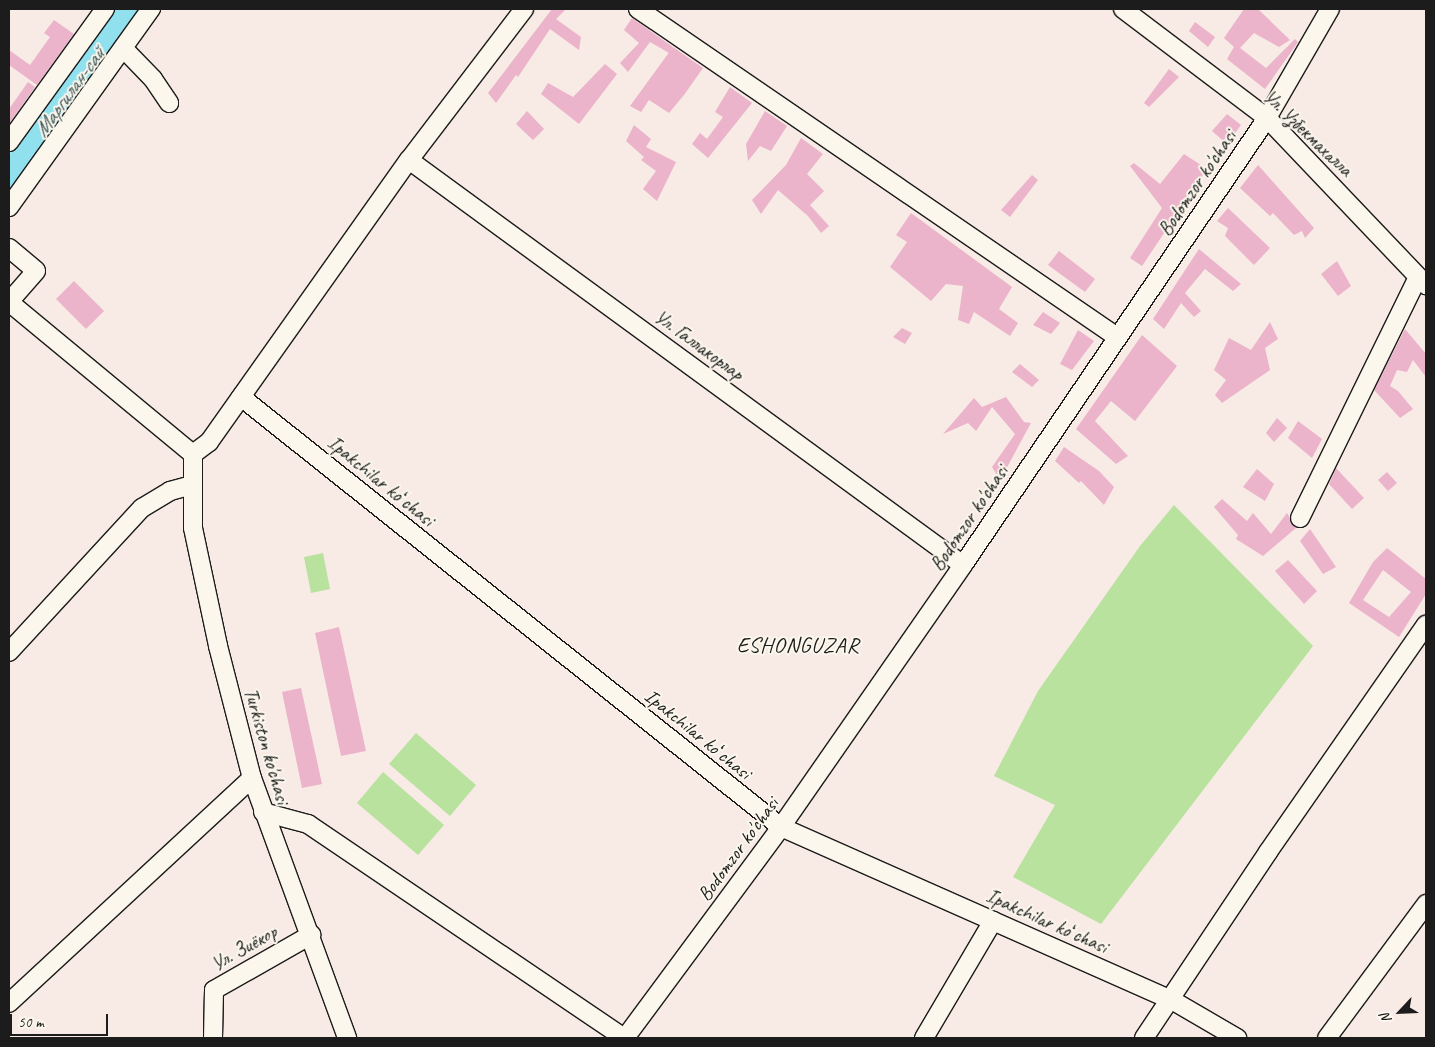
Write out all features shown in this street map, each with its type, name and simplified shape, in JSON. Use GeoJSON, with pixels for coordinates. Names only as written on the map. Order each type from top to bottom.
{"type":"FeatureCollection","features":[{"type":"Feature","properties":{"kind":"street"},"geometry":{"type":"LineString","coordinates":[[9,142],[105,9]]}},
{"type":"Feature","properties":{"kind":"street"},"geometry":{"type":"LineString","coordinates":[[9,207],[151,9]]}},
{"type":"Feature","properties":{"kind":"street"},"geometry":{"type":"LineString","coordinates":[[9,247],[36,271],[9,302],[193,454],[209,442],[409,160],[524,9]]}},
{"type":"Feature","properties":{"kind":"street"},"geometry":{"type":"LineString","coordinates":[[638,9],[1117,336]]}},
{"type":"Feature","properties":{"kind":"street","name":"Ул. Узбекмахалла"},"geometry":{"type":"LineString","coordinates":[[1123,9],[1267,118],[1422,281]]}},
{"type":"Feature","properties":{"kind":"street","name":"Bodomzor ko'chasi"},"geometry":{"type":"LineString","coordinates":[[625,1038],[781,827],[963,565],[1267,118],[1330,9]]}},
{"type":"Feature","properties":{"kind":"street"},"geometry":{"type":"LineString","coordinates":[[123,48],[152,79],[169,103]]}},
{"type":"Feature","properties":{"kind":"street","name":"Ул. Галлакорлар"},"geometry":{"type":"LineString","coordinates":[[409,160],[963,565]]}},
{"type":"Feature","properties":{"kind":"street"},"geometry":{"type":"LineString","coordinates":[[1300,518],[1422,281]]}},
{"type":"Feature","properties":{"kind":"street","name":"Ipakchilar koʻchasi"},"geometry":{"type":"LineString","coordinates":[[241,397],[781,827],[1170,999],[1237,1038]]}},
{"type":"Feature","properties":{"kind":"street","name":"Turkiston ko'chasi"},"geometry":{"type":"LineString","coordinates":[[193,454],[192,485],[195,537],[218,646],[252,778],[263,812],[311,935],[347,1038]]}},
{"type":"Feature","properties":{"kind":"street"},"geometry":{"type":"LineString","coordinates":[[9,652],[142,508],[170,491],[192,485]]}},
{"type":"Feature","properties":{"kind":"street"},"geometry":{"type":"LineString","coordinates":[[1144,1038],[1426,625]]}},
{"type":"Feature","properties":{"kind":"street"},"geometry":{"type":"LineString","coordinates":[[9,1003],[252,778]]}},
{"type":"Feature","properties":{"kind":"street"},"geometry":{"type":"LineString","coordinates":[[263,812],[308,824],[625,1038]]}},
{"type":"Feature","properties":{"kind":"street"},"geometry":{"type":"LineString","coordinates":[[1327,1038],[1426,904]]}},
{"type":"Feature","properties":{"kind":"street"},"geometry":{"type":"LineString","coordinates":[[924,1038],[993,921]]}},
{"type":"Feature","properties":{"kind":"street","name":"Ул. Зиёкор"},"geometry":{"type":"LineString","coordinates":[[213,1038],[214,990],[311,935]]}},
{"type":"Feature","properties":{"kind":"green space"},"geometry":{"type":"Polygon","coordinates":[[[1174,505],[1313,646],[1101,924],[1013,877],[1055,805],[994,776],[1038,691],[1140,546],[1174,505]]]}},
{"type":"Feature","properties":{"kind":"green space"},"geometry":{"type":"Polygon","coordinates":[[[323,553],[330,589],[311,593],[304,557],[323,553]]]}},
{"type":"Feature","properties":{"kind":"green space"},"geometry":{"type":"Polygon","coordinates":[[[416,733],[476,785],[450,816],[389,764],[416,733]]]}},
{"type":"Feature","properties":{"kind":"green space"},"geometry":{"type":"Polygon","coordinates":[[[383,772],[444,825],[418,855],[357,803],[383,772]]]}},
{"type":"Feature","properties":{"kind":"building"},"geometry":{"type":"Polygon","coordinates":[[[552,9],[566,9],[556,19],[581,37],[579,50],[550,29],[518,77],[516,75],[496,103],[488,93],[552,9]]]}},
{"type":"Feature","properties":{"kind":"building"},"geometry":{"type":"Polygon","coordinates":[[[1244,9],[1258,9],[1290,40],[1279,47],[1254,33],[1240,48],[1266,68],[1295,39],[1298,42],[1265,89],[1227,59],[1234,47],[1224,38],[1244,9]]]}},
{"type":"Feature","properties":{"kind":"building"},"geometry":{"type":"Polygon","coordinates":[[[632,18],[673,47],[669,53],[650,42],[628,72],[620,63],[639,43],[624,30],[632,18]]]}},
{"type":"Feature","properties":{"kind":"building"},"geometry":{"type":"Polygon","coordinates":[[[54,20],[74,34],[37,85],[9,65],[9,50],[30,65],[50,37],[44,33],[54,20]]]}},
{"type":"Feature","properties":{"kind":"building"},"geometry":{"type":"Polygon","coordinates":[[[1195,22],[1215,37],[1208,47],[1189,31],[1195,22]]]}},
{"type":"Feature","properties":{"kind":"building"},"geometry":{"type":"Polygon","coordinates":[[[673,47],[703,68],[684,95],[669,113],[649,100],[641,112],[630,106],[673,47]]]}},
{"type":"Feature","properties":{"kind":"building"},"geometry":{"type":"Polygon","coordinates":[[[605,64],[617,74],[579,124],[541,94],[548,83],[573,97],[605,64]]]}},
{"type":"Feature","properties":{"kind":"building"},"geometry":{"type":"Polygon","coordinates":[[[1169,69],[1179,77],[1149,107],[1144,103],[1169,69]]]}},
{"type":"Feature","properties":{"kind":"building"},"geometry":{"type":"Polygon","coordinates":[[[28,82],[35,87],[9,124],[9,109],[28,82]]]}},
{"type":"Feature","properties":{"kind":"building"},"geometry":{"type":"Polygon","coordinates":[[[730,87],[752,103],[708,158],[692,144],[700,133],[707,139],[723,117],[715,112],[730,87]]]}},
{"type":"Feature","properties":{"kind":"building"},"geometry":{"type":"Polygon","coordinates":[[[527,111],[544,129],[533,140],[516,124],[527,111]]]}},
{"type":"Feature","properties":{"kind":"building"},"geometry":{"type":"Polygon","coordinates":[[[765,111],[787,126],[771,151],[760,146],[748,161],[746,144],[765,111]]]}},
{"type":"Feature","properties":{"kind":"building"},"geometry":{"type":"Polygon","coordinates":[[[1227,114],[1241,125],[1227,144],[1212,131],[1227,114]]]}},
{"type":"Feature","properties":{"kind":"building"},"geometry":{"type":"Polygon","coordinates":[[[634,125],[651,139],[646,147],[676,162],[657,201],[643,189],[656,171],[641,160],[644,157],[626,141],[634,125]]]}},
{"type":"Feature","properties":{"kind":"building"},"geometry":{"type":"Polygon","coordinates":[[[801,138],[823,154],[807,174],[824,191],[810,205],[829,226],[821,233],[808,216],[778,190],[761,214],[752,200],[786,165],[801,138]]]}},
{"type":"Feature","properties":{"kind":"building"},"geometry":{"type":"Polygon","coordinates":[[[1184,154],[1207,169],[1142,266],[1130,258],[1162,208],[1130,166],[1134,163],[1160,184],[1184,154]]]}},
{"type":"Feature","properties":{"kind":"building"},"geometry":{"type":"Polygon","coordinates":[[[1258,165],[1314,228],[1305,238],[1302,231],[1294,235],[1273,213],[1270,216],[1240,188],[1258,165]]]}},
{"type":"Feature","properties":{"kind":"building"},"geometry":{"type":"Polygon","coordinates":[[[1032,175],[1038,180],[1010,217],[1001,210],[1032,175]]]}},
{"type":"Feature","properties":{"kind":"building"},"geometry":{"type":"Polygon","coordinates":[[[1228,208],[1270,248],[1254,265],[1225,236],[1228,228],[1217,221],[1228,208]]]}},
{"type":"Feature","properties":{"kind":"building"},"geometry":{"type":"Polygon","coordinates":[[[911,213],[1012,287],[999,309],[1018,323],[1010,336],[974,312],[969,324],[958,320],[963,286],[946,284],[931,301],[890,267],[907,242],[896,235],[911,213]]]}},
{"type":"Feature","properties":{"kind":"building"},"geometry":{"type":"Polygon","coordinates":[[[1199,249],[1241,284],[1233,291],[1205,269],[1185,293],[1201,311],[1194,317],[1181,303],[1164,329],[1153,319],[1199,249]]]}},
{"type":"Feature","properties":{"kind":"building"},"geometry":{"type":"Polygon","coordinates":[[[1059,251],[1095,279],[1085,292],[1048,265],[1059,251]]]}},
{"type":"Feature","properties":{"kind":"building"},"geometry":{"type":"Polygon","coordinates":[[[1337,261],[1351,286],[1338,296],[1321,274],[1337,261]]]}},
{"type":"Feature","properties":{"kind":"building"},"geometry":{"type":"Polygon","coordinates":[[[74,281],[104,311],[86,329],[56,299],[74,281]]]}},
{"type":"Feature","properties":{"kind":"building"},"geometry":{"type":"Polygon","coordinates":[[[1043,312],[1060,323],[1051,334],[1033,325],[1043,312]]]}},
{"type":"Feature","properties":{"kind":"building"},"geometry":{"type":"Polygon","coordinates":[[[1270,322],[1278,339],[1265,348],[1270,370],[1222,403],[1215,395],[1226,380],[1214,370],[1229,338],[1251,350],[1270,322]]]}},
{"type":"Feature","properties":{"kind":"building"},"geometry":{"type":"Polygon","coordinates":[[[902,328],[912,333],[905,344],[893,337],[902,328]]]}},
{"type":"Feature","properties":{"kind":"building"},"geometry":{"type":"Polygon","coordinates":[[[1405,329],[1426,354],[1426,377],[1413,360],[1407,372],[1397,370],[1390,386],[1398,391],[1413,409],[1400,418],[1374,390],[1405,329]]]}},
{"type":"Feature","properties":{"kind":"building"},"geometry":{"type":"Polygon","coordinates":[[[1078,330],[1094,341],[1072,370],[1060,364],[1078,330]]]}},
{"type":"Feature","properties":{"kind":"building"},"geometry":{"type":"Polygon","coordinates":[[[1142,335],[1177,366],[1135,421],[1111,401],[1095,421],[1128,456],[1116,464],[1076,429],[1142,335]]]}},
{"type":"Feature","properties":{"kind":"building"},"geometry":{"type":"Polygon","coordinates":[[[1020,364],[1039,380],[1032,387],[1012,372],[1020,364]]]}},
{"type":"Feature","properties":{"kind":"building"},"geometry":{"type":"Polygon","coordinates":[[[1006,397],[1024,422],[1031,423],[1000,480],[992,467],[1015,434],[992,407],[976,431],[968,423],[943,434],[974,398],[982,407],[1006,397]]]}},
{"type":"Feature","properties":{"kind":"building"},"geometry":{"type":"Polygon","coordinates":[[[1277,418],[1287,428],[1274,442],[1266,433],[1277,418]]]}},
{"type":"Feature","properties":{"kind":"building"},"geometry":{"type":"Polygon","coordinates":[[[1298,421],[1322,439],[1312,458],[1288,438],[1298,421]]]}},
{"type":"Feature","properties":{"kind":"building"},"geometry":{"type":"Polygon","coordinates":[[[1064,447],[1099,471],[1114,487],[1104,505],[1081,481],[1079,483],[1055,461],[1064,447]]]}},
{"type":"Feature","properties":{"kind":"building"},"geometry":{"type":"Polygon","coordinates":[[[1336,468],[1364,498],[1352,509],[1329,484],[1336,468]]]}},
{"type":"Feature","properties":{"kind":"building"},"geometry":{"type":"Polygon","coordinates":[[[1257,469],[1274,484],[1265,501],[1243,487],[1257,469]]]}},
{"type":"Feature","properties":{"kind":"building"},"geometry":{"type":"Polygon","coordinates":[[[1387,472],[1397,483],[1388,491],[1378,480],[1387,472]]]}},
{"type":"Feature","properties":{"kind":"building"},"geometry":{"type":"Polygon","coordinates":[[[1222,499],[1247,521],[1253,513],[1271,534],[1287,513],[1296,528],[1263,556],[1236,539],[1238,535],[1214,507],[1222,499]]]}},
{"type":"Feature","properties":{"kind":"building"},"geometry":{"type":"Polygon","coordinates":[[[1310,529],[1336,567],[1323,574],[1300,541],[1310,529]]]}},
{"type":"Feature","properties":{"kind":"building"},"geometry":{"type":"Polygon","coordinates":[[[1387,548],[1426,579],[1426,594],[1399,637],[1349,603],[1373,562],[1387,548]],[[1383,570],[1363,600],[1389,617],[1411,592],[1383,570]]]}},
{"type":"Feature","properties":{"kind":"building"},"geometry":{"type":"Polygon","coordinates":[[[1288,560],[1317,591],[1304,604],[1275,571],[1288,560]]]}},
{"type":"Feature","properties":{"kind":"building"},"geometry":{"type":"Polygon","coordinates":[[[339,627],[366,751],[341,756],[315,633],[339,627]]]}},
{"type":"Feature","properties":{"kind":"building"},"geometry":{"type":"Polygon","coordinates":[[[301,688],[322,784],[302,788],[282,692],[301,688]]]}},
{"type":"Feature","properties":{"kind":"waterway","name":"Маргилан-сай"},"geometry":{"type":"LineString","coordinates":[[9,175],[130,9]]}},
{"type":"Feature","properties":{"kind":"district","name":"ESHONGUZAR"},"geometry":{"type":"Point","coordinates":[798,646]}}]}
